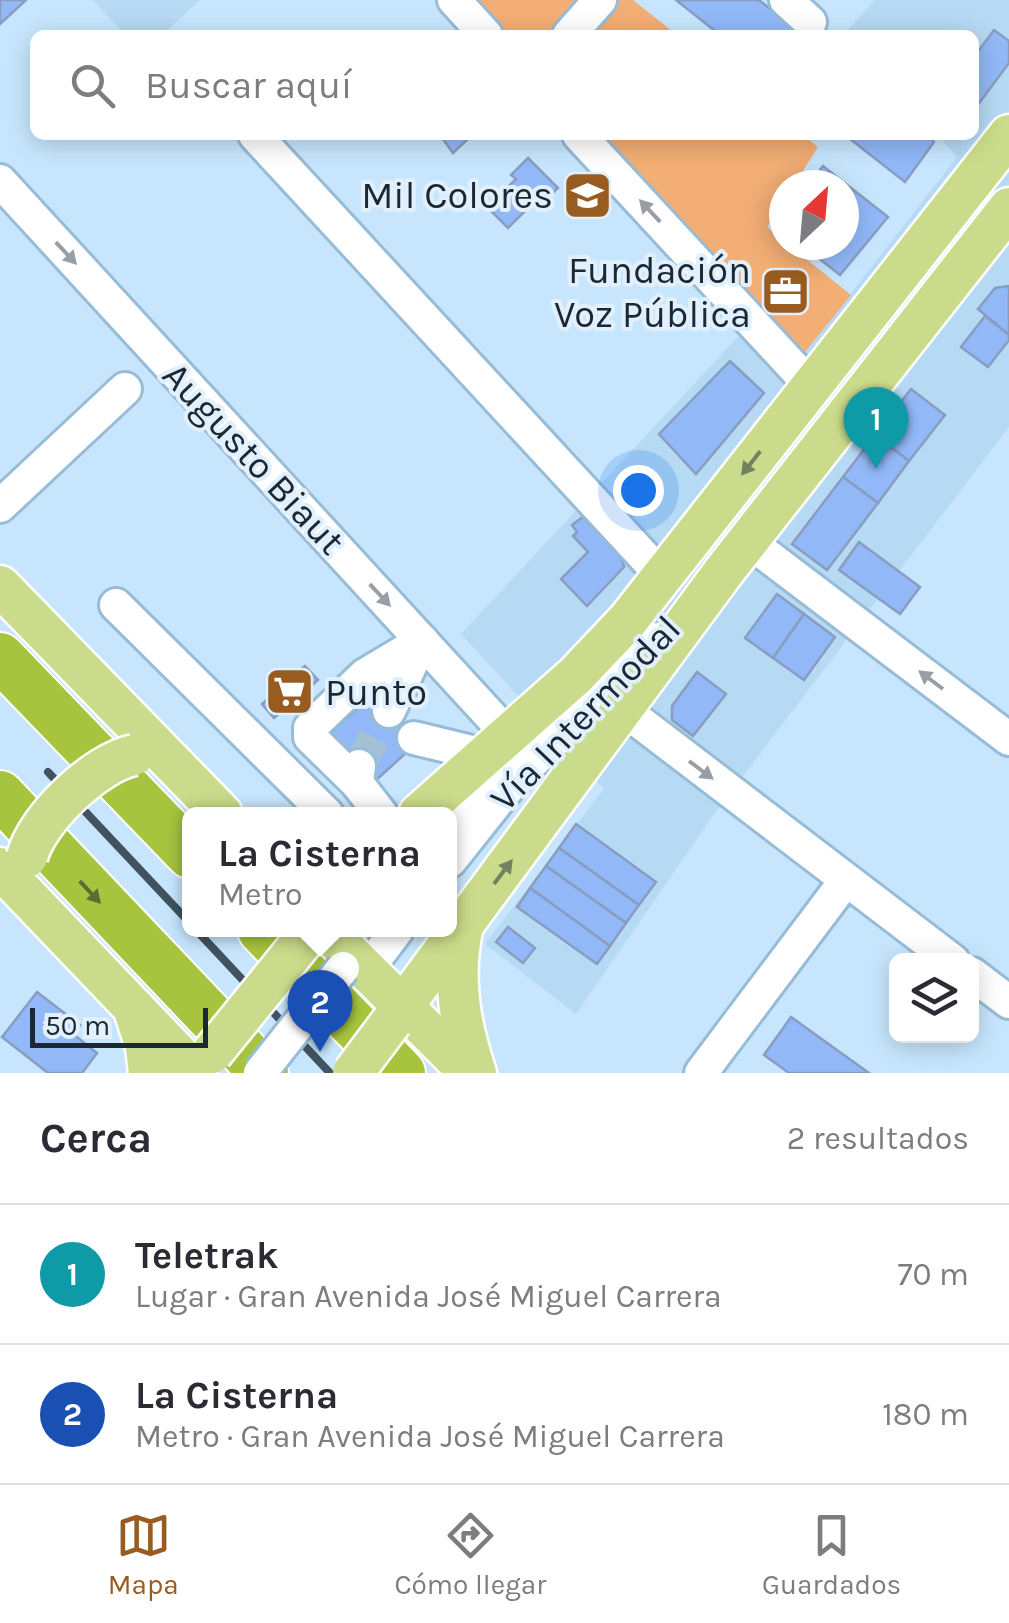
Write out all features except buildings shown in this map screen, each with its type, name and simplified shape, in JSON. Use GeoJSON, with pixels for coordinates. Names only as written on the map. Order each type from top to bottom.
{"type":"FeatureCollection","features":[{"type":"Feature","properties":{"kind":"highway"},"geometry":{"type":"LineString","coordinates":[[0,657],[182,846]]}},
{"type":"Feature","properties":{"kind":"highway"},"geometry":{"type":"LineString","coordinates":[[0,795],[262,1073]]}},
{"type":"Feature","properties":{"kind":"highway"},"geometry":{"type":"LineString","coordinates":[[269,937],[401,1073]]}},
{"type":"Feature","properties":{"kind":"main road"},"geometry":{"type":"LineString","coordinates":[[428,807],[602,650],[1009,135]]}},
{"type":"Feature","properties":{"kind":"main road"},"geometry":{"type":"LineString","coordinates":[[457,935],[736,555],[1003,226]]}},
{"type":"Feature","properties":{"kind":"main road"},"geometry":{"type":"LineString","coordinates":[[810,386],[820,415],[816,453]]}},
{"type":"Feature","properties":{"kind":"main road"},"geometry":{"type":"LineString","coordinates":[[0,586],[150,755],[213,807]]}},
{"type":"Feature","properties":{"kind":"main road"},"geometry":{"type":"LineString","coordinates":[[150,755],[115,760],[93,775],[39,828],[18,874],[134,1009],[200,1068],[342,950],[398,1014],[473,1073]]}},
{"type":"Feature","properties":{"kind":"main road"},"geometry":{"type":"LineString","coordinates":[[463,927],[457,963],[457,1001],[473,1073]]}},
{"type":"Feature","properties":{"kind":"main road"},"geometry":{"type":"LineString","coordinates":[[352,1073],[456,937]]}},
{"type":"Feature","properties":{"kind":"main road"},"geometry":{"type":"LineString","coordinates":[[134,1009],[150,1073]]}},
{"type":"Feature","properties":{"kind":"street"},"geometry":{"type":"LineString","coordinates":[[454,0],[481,30]]}},
{"type":"Feature","properties":{"kind":"street"},"geometry":{"type":"LineString","coordinates":[[573,30],[600,0]]}},
{"type":"Feature","properties":{"kind":"street"},"geometry":{"type":"LineString","coordinates":[[261,140],[662,576]]}},
{"type":"Feature","properties":{"kind":"street"},"geometry":{"type":"LineString","coordinates":[[584,140],[810,386]]}},
{"type":"Feature","properties":{"kind":"street","name":"Augusto Biaut"},"geometry":{"type":"LineString","coordinates":[[0,181],[422,640],[496,745]]}},
{"type":"Feature","properties":{"kind":"street"},"geometry":{"type":"LineString","coordinates":[[957,201],[1003,226]]}},
{"type":"Feature","properties":{"kind":"street"},"geometry":{"type":"LineString","coordinates":[[0,506],[125,389]]}},
{"type":"Feature","properties":{"kind":"street"},"geometry":{"type":"LineString","coordinates":[[736,555],[1009,738]]}},
{"type":"Feature","properties":{"kind":"street","name":"Vía Intermodal"},"geometry":{"type":"LineString","coordinates":[[457,853],[515,779],[736,555]]}},
{"type":"Feature","properties":{"kind":"street"},"geometry":{"type":"LineString","coordinates":[[116,606],[320,807]]}},
{"type":"Feature","properties":{"kind":"street"},"geometry":{"type":"LineString","coordinates":[[390,711],[422,640]]}},
{"type":"Feature","properties":{"kind":"street"},"geometry":{"type":"LineString","coordinates":[[405,807],[310,737],[310,728],[364,675],[422,640]]}},
{"type":"Feature","properties":{"kind":"street"},"geometry":{"type":"LineString","coordinates":[[624,710],[944,953]]}},
{"type":"Feature","properties":{"kind":"street"},"geometry":{"type":"LineString","coordinates":[[414,738],[496,745]]}},
{"type":"Feature","properties":{"kind":"street"},"geometry":{"type":"LineString","coordinates":[[702,1073],[846,880]]}},
{"type":"Feature","properties":{"kind":"street"},"geometry":{"type":"LineString","coordinates":[[262,1073],[342,950],[378,937]]}},
{"type":"Feature","properties":{"kind":"street"},"geometry":{"type":"LineString","coordinates":[[287,1073],[342,950]]}},
{"type":"Feature","properties":{"kind":"street"},"geometry":{"type":"LineString","coordinates":[[979,979],[1009,1002]]}},
{"type":"Feature","properties":{"kind":"shaded area"},"geometry":{"type":"Polygon","coordinates":[[[93,0],[200,0],[167,30],[120,30],[93,0]]]}},
{"type":"Feature","properties":{"kind":"shaded area"},"geometry":{"type":"Polygon","coordinates":[[[467,0],[575,0],[550,30],[494,30],[467,0]]]}},
{"type":"Feature","properties":{"kind":"shaded area"},"geometry":{"type":"Polygon","coordinates":[[[610,0],[633,0],[671,30],[584,30],[610,0]]]}},
{"type":"Feature","properties":{"kind":"shaded area"},"geometry":{"type":"Polygon","coordinates":[[[875,0],[1009,0],[1009,427],[714,814],[576,1014],[485,944],[604,789],[461,634],[760,313],[802,356],[957,157],[942,140],[979,140],[979,30],[848,30],[875,0]]]}},
{"type":"Feature","properties":{"kind":"shaded area"},"geometry":{"type":"Polygon","coordinates":[[[599,140],[809,140],[818,147],[803,170],[769,170],[769,260],[808,260],[851,295],[801,357],[599,140]]]}},
{"type":"Feature","properties":{"kind":"tunnel"},"geometry":{"type":"LineString","coordinates":[[359,766],[389,711]]}},
{"type":"Feature","properties":{"kind":"railway"},"geometry":{"type":"LineString","coordinates":[[48,772],[182,914]]}},
{"type":"Feature","properties":{"kind":"railway"},"geometry":{"type":"LineString","coordinates":[[203,937],[330,1073]]}},
{"type":"Feature","properties":{"kind":"place","name":"Mil Colores"},"geometry":{"type":"Point","coordinates":[588,195]}},
{"type":"Feature","properties":{"kind":"place","name":"Fundación Voz Pública"},"geometry":{"type":"Point","coordinates":[786,292]}},
{"type":"Feature","properties":{"kind":"place","name":"Teletrak"},"geometry":{"type":"Point","coordinates":[876,469]}},
{"type":"Feature","properties":{"kind":"place","name":"Punto"},"geometry":{"type":"Point","coordinates":[290,692]}},
{"type":"Feature","properties":{"kind":"place","name":"La Cisterna"},"geometry":{"type":"Point","coordinates":[320,1052]}}]}
